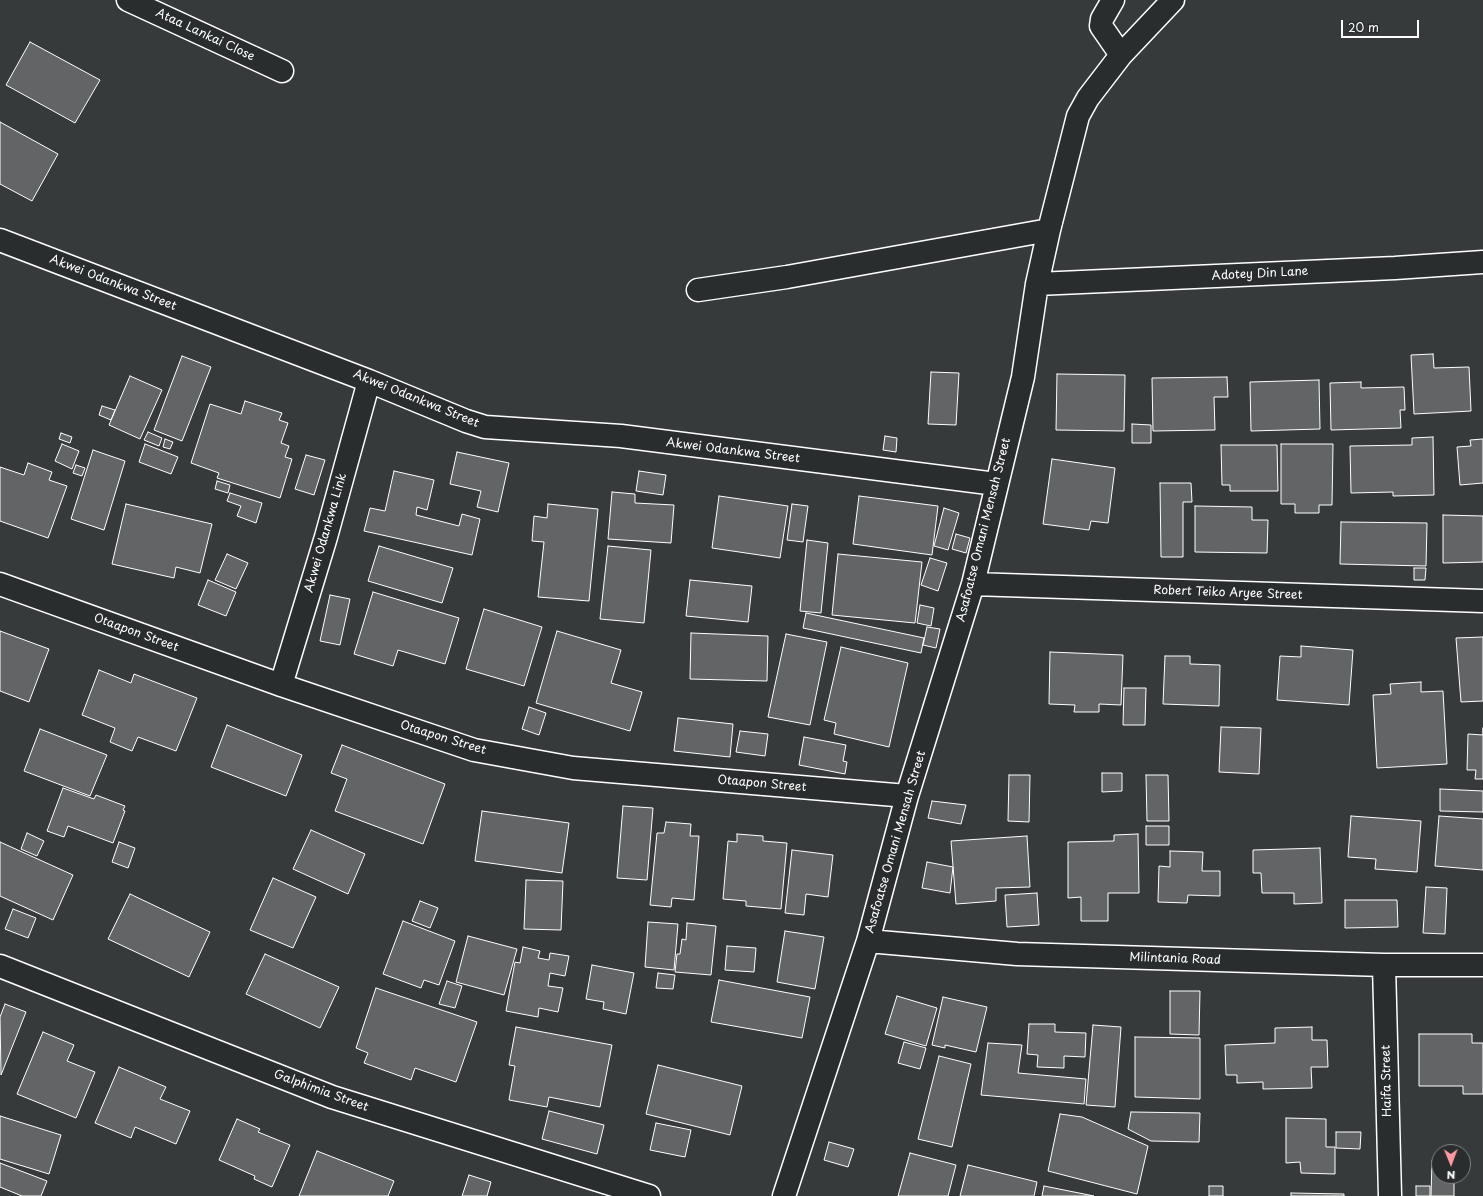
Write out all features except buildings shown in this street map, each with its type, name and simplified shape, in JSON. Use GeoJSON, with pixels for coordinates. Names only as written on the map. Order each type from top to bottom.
{"type":"FeatureCollection","features":[{"type":"Feature","properties":{"kind":"street","name":"Ataa Lankai Close"},"geometry":{"type":"LineString","coordinates":[[128,0],[282,71]]}},
{"type":"Feature","properties":{"kind":"street"},"geometry":{"type":"LineString","coordinates":[[1113,0],[1102,18],[1101,26],[1121,55]]}},
{"type":"Feature","properties":{"kind":"street","name":"Asafoatse Omani Mensah Street"},"geometry":{"type":"LineString","coordinates":[[784,1196],[868,940],[907,796],[973,584],[1023,377],[1037,284],[1078,116],[1088,98],[1121,55],[1173,0]]}},
{"type":"Feature","properties":{"kind":"street"},"geometry":{"type":"LineString","coordinates":[[698,290],[787,277],[1049,230]]}},
{"type":"Feature","properties":{"kind":"street","name":"Akwei Odankwa Street"},"geometry":{"type":"LineString","coordinates":[[0,240],[369,380],[466,421],[485,427],[621,436],[996,484]]}},
{"type":"Feature","properties":{"kind":"street","name":"Adotey Din Lane"},"geometry":{"type":"LineString","coordinates":[[1037,284],[1395,268],[1483,262]]}},
{"type":"Feature","properties":{"kind":"street","name":"Akwei Odankwa Link"},"geometry":{"type":"LineString","coordinates":[[281,685],[326,538],[369,380]]}},
{"type":"Feature","properties":{"kind":"street","name":"Otaapon Street"},"geometry":{"type":"LineString","coordinates":[[0,584],[281,685],[474,750],[573,768],[907,796]]}},
{"type":"Feature","properties":{"kind":"street","name":"Robert Teiko Aryee Street"},"geometry":{"type":"LineString","coordinates":[[973,584],[1483,602]]}},
{"type":"Feature","properties":{"kind":"street","name":"Milintania Road"},"geometry":{"type":"LineString","coordinates":[[868,940],[1017,954],[1384,965],[1483,966]]}},
{"type":"Feature","properties":{"kind":"street","name":"Haifa Street"},"geometry":{"type":"LineString","coordinates":[[1384,965],[1390,1196]]}},
{"type":"Feature","properties":{"kind":"street","name":"Galphimia Street"},"geometry":{"type":"LineString","coordinates":[[0,966],[332,1097],[649,1196]]}}]}
